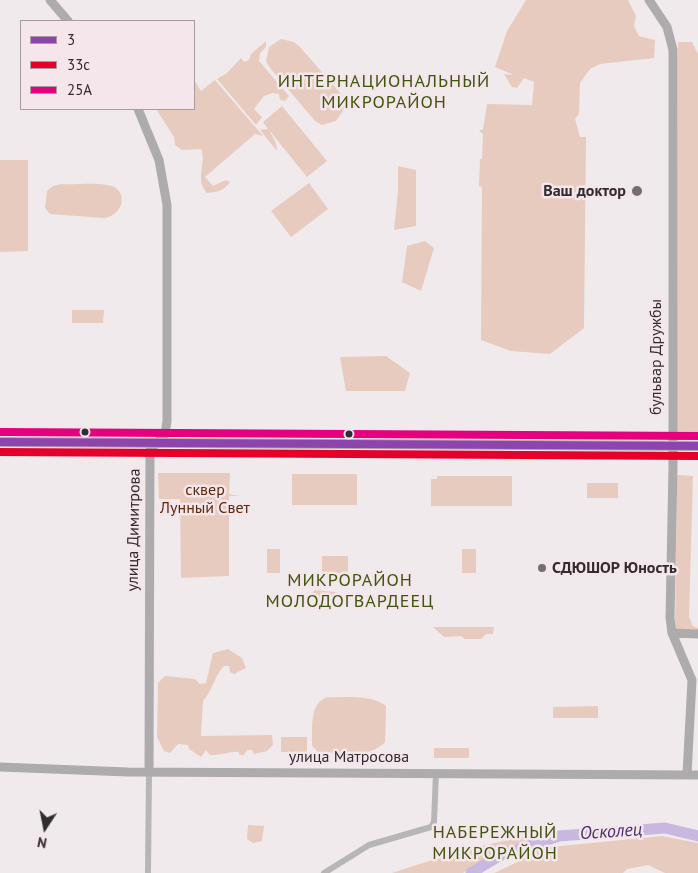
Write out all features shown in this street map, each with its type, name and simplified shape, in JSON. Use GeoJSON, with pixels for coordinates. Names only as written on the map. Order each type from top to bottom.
{"type":"FeatureCollection","features":[{"type":"Feature","properties":{"kind":"main road"},"geometry":{"type":"LineString","coordinates":[[50,0],[67,20]]}},
{"type":"Feature","properties":{"kind":"main road","name":"бульвар Дружбы"},"geometry":{"type":"LineString","coordinates":[[648,0],[667,27],[673,50],[673,466],[670,618],[672,633],[692,680],[687,774]]}},
{"type":"Feature","properties":{"kind":"main road","name":"улица Димитрова"},"geometry":{"type":"LineString","coordinates":[[138,110],[160,160],[167,206],[167,421],[165,434],[150,450],[149,772]]}},
{"type":"Feature","properties":{"kind":"main road"},"geometry":{"type":"LineString","coordinates":[[0,442],[698,446]]}},
{"type":"Feature","properties":{"kind":"main road"},"geometry":{"type":"LineString","coordinates":[[672,633],[698,634]]}},
{"type":"Feature","properties":{"kind":"main road","name":"улица Матросова"},"geometry":{"type":"LineString","coordinates":[[0,767],[149,772],[698,774]]}},
{"type":"Feature","properties":{"kind":"street","name":"улица Димитрова"},"geometry":{"type":"LineString","coordinates":[[148,873],[149,772]]}},
{"type":"Feature","properties":{"kind":"street"},"geometry":{"type":"LineString","coordinates":[[324,873],[369,845],[431,827],[434,822],[436,773]]}},
{"type":"Feature","properties":{"kind":"green space"},"geometry":{"type":"Polygon","coordinates":[[[526,0],[628,0],[636,16],[634,26],[639,36],[655,40],[654,58],[600,64],[590,69],[580,83],[579,114],[575,119],[580,137],[586,137],[584,328],[550,354],[511,351],[481,340],[482,187],[479,186],[483,134],[479,131],[483,129],[487,104],[532,105],[534,82],[524,78],[517,88],[512,87],[504,74],[514,75],[495,67],[507,31],[526,0]]]}},
{"type":"Feature","properties":{"kind":"green space"},"geometry":{"type":"Polygon","coordinates":[[[281,39],[294,42],[300,47],[342,95],[344,109],[336,121],[322,125],[315,121],[270,68],[266,61],[269,47],[281,39]]]}},
{"type":"Feature","properties":{"kind":"green space"},"geometry":{"type":"Polygon","coordinates":[[[266,41],[266,47],[260,53],[259,61],[289,96],[285,101],[280,100],[279,94],[273,93],[264,96],[254,109],[262,117],[256,125],[217,79],[227,73],[241,58],[244,62],[249,60],[251,54],[266,41]]]}},
{"type":"Feature","properties":{"kind":"green space"},"geometry":{"type":"Polygon","coordinates":[[[678,42],[692,42],[698,54],[698,438],[682,437],[677,431],[678,42]]]}},
{"type":"Feature","properties":{"kind":"green space"},"geometry":{"type":"Polygon","coordinates":[[[215,80],[263,136],[255,134],[205,177],[213,186],[226,180],[230,182],[223,189],[207,193],[201,182],[203,160],[201,149],[182,150],[175,145],[174,137],[157,110],[195,110],[195,82],[201,91],[215,80]]]}},
{"type":"Feature","properties":{"kind":"green space"},"geometry":{"type":"Polygon","coordinates":[[[282,106],[327,161],[307,177],[269,130],[276,143],[277,151],[260,130],[268,129],[263,122],[282,106]]]}},
{"type":"Feature","properties":{"kind":"green space"},"geometry":{"type":"Polygon","coordinates":[[[0,160],[28,160],[28,251],[0,252],[0,160]]]}},
{"type":"Feature","properties":{"kind":"green space"},"geometry":{"type":"Polygon","coordinates":[[[398,166],[416,170],[416,226],[394,230],[398,192],[398,166]]]}},
{"type":"Feature","properties":{"kind":"green space"},"geometry":{"type":"Polygon","coordinates":[[[309,183],[328,209],[291,237],[271,211],[309,183]]]}},
{"type":"Feature","properties":{"kind":"green space"},"geometry":{"type":"Polygon","coordinates":[[[61,184],[96,184],[115,187],[122,196],[122,202],[116,212],[104,218],[50,214],[45,208],[47,191],[53,186],[61,184]]]}},
{"type":"Feature","properties":{"kind":"green space"},"geometry":{"type":"Polygon","coordinates":[[[425,241],[434,248],[421,291],[402,282],[407,246],[425,241]]]}},
{"type":"Feature","properties":{"kind":"green space"},"geometry":{"type":"Polygon","coordinates":[[[72,310],[104,310],[103,323],[72,323],[72,310]]]}},
{"type":"Feature","properties":{"kind":"green space"},"geometry":{"type":"Polygon","coordinates":[[[386,356],[410,373],[405,391],[346,391],[340,357],[386,356]]]}},
{"type":"Feature","properties":{"kind":"green space","name":"сквер Лунный Свет"},"geometry":{"type":"Polygon","coordinates":[[[158,473],[230,473],[229,494],[240,496],[229,496],[229,576],[181,578],[180,499],[159,499],[158,473]]]}},
{"type":"Feature","properties":{"kind":"green space"},"geometry":{"type":"Polygon","coordinates":[[[292,474],[357,474],[357,505],[292,505],[292,474]]]}},
{"type":"Feature","properties":{"kind":"green space"},"geometry":{"type":"Polygon","coordinates":[[[677,475],[693,476],[689,617],[693,626],[698,628],[698,631],[676,630],[675,626],[677,475]]]}},
{"type":"Feature","properties":{"kind":"green space"},"geometry":{"type":"Polygon","coordinates":[[[437,476],[512,476],[512,506],[431,506],[431,479],[437,479],[437,476]]]}},
{"type":"Feature","properties":{"kind":"green space"},"geometry":{"type":"Polygon","coordinates":[[[587,483],[618,483],[618,498],[587,498],[587,483]]]}},
{"type":"Feature","properties":{"kind":"green space"},"geometry":{"type":"Polygon","coordinates":[[[267,549],[280,549],[280,573],[267,573],[267,549]]]}},
{"type":"Feature","properties":{"kind":"green space"},"geometry":{"type":"Polygon","coordinates":[[[462,549],[476,549],[476,573],[462,573],[462,549]]]}},
{"type":"Feature","properties":{"kind":"green space"},"geometry":{"type":"Polygon","coordinates":[[[322,556],[348,556],[348,573],[322,573],[322,556]]]}},
{"type":"Feature","properties":{"kind":"green space"},"geometry":{"type":"Polygon","coordinates":[[[315,590],[336,592],[337,597],[333,600],[312,599],[310,594],[315,590]]]}},
{"type":"Feature","properties":{"kind":"green space"},"geometry":{"type":"Polygon","coordinates":[[[433,627],[494,627],[493,634],[486,634],[481,639],[465,639],[461,636],[444,637],[433,627]]]}},
{"type":"Feature","properties":{"kind":"green space"},"geometry":{"type":"Polygon","coordinates":[[[228,649],[242,658],[246,668],[234,674],[230,672],[229,666],[224,666],[221,670],[203,701],[201,736],[272,735],[273,745],[267,751],[254,754],[252,750],[247,750],[244,755],[239,755],[239,752],[236,752],[210,755],[206,750],[201,757],[189,749],[188,745],[178,744],[170,753],[164,751],[157,737],[158,683],[165,676],[195,679],[200,684],[206,683],[213,653],[228,649]]]}},
{"type":"Feature","properties":{"kind":"green space"},"geometry":{"type":"Polygon","coordinates":[[[328,697],[366,698],[386,706],[385,742],[371,751],[362,753],[318,752],[312,746],[314,711],[322,700],[328,697]]]}},
{"type":"Feature","properties":{"kind":"green space"},"geometry":{"type":"Polygon","coordinates":[[[598,706],[598,718],[553,718],[553,707],[598,706]]]}},
{"type":"Feature","properties":{"kind":"green space"},"geometry":{"type":"Polygon","coordinates":[[[281,737],[307,737],[307,752],[281,752],[281,737]]]}},
{"type":"Feature","properties":{"kind":"green space"},"geometry":{"type":"Polygon","coordinates":[[[434,748],[469,748],[469,758],[434,758],[434,748]]]}},
{"type":"Feature","properties":{"kind":"green space"},"geometry":{"type":"Polygon","coordinates":[[[248,825],[264,826],[262,841],[253,843],[247,839],[248,825]]]}},
{"type":"Feature","properties":{"kind":"green space"},"geometry":{"type":"Polygon","coordinates":[[[546,833],[483,860],[463,873],[392,873],[468,850],[546,833]]]}},
{"type":"Feature","properties":{"kind":"green space"},"geometry":{"type":"Polygon","coordinates":[[[662,836],[698,843],[698,873],[665,873],[648,865],[627,869],[623,873],[494,873],[526,858],[540,848],[662,836]]]}},
{"type":"Feature","properties":{"kind":"waterway","name":"Осколец"},"geometry":{"type":"LineString","coordinates":[[471,873],[499,856],[559,836],[665,828],[698,836]]}},
{"type":"Feature","properties":{"kind":"transit line","name":"25А"},"geometry":{"type":"LineString","coordinates":[[0,432],[698,436]]}},
{"type":"Feature","properties":{"kind":"transit line","name":"3"},"geometry":{"type":"LineString","coordinates":[[0,442],[698,446]]}},
{"type":"Feature","properties":{"kind":"transit line","name":"33с"},"geometry":{"type":"LineString","coordinates":[[0,452],[698,456]]}},
{"type":"Feature","properties":{"kind":"place","name":"Ваш доктор"},"geometry":{"type":"Point","coordinates":[637,191]}},
{"type":"Feature","properties":{"kind":"place","name":"СДЮШОР Юность"},"geometry":{"type":"Point","coordinates":[542,568]}},
{"type":"Feature","properties":{"kind":"district","name":"ИНТЕРНАЦИОНАЛЬНЫЙ МИКРОРАЙОН"},"geometry":{"type":"Point","coordinates":[384,92]}},
{"type":"Feature","properties":{"kind":"district","name":"МИКРОРАЙОН МОЛОДОГВАРДЕЕЦ"},"geometry":{"type":"Point","coordinates":[350,591]}},
{"type":"Feature","properties":{"kind":"district","name":"НАБЕРЕЖНЫЙ МИКРОРАЙОН"},"geometry":{"type":"Point","coordinates":[495,843]}}]}
